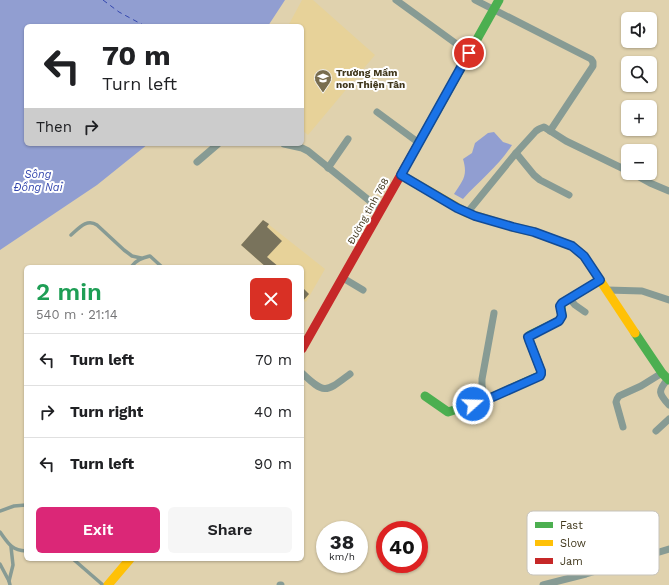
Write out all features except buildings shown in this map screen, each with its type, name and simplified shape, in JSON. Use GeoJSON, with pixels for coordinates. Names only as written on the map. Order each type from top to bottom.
{"type":"FeatureCollection","features":[{"type":"Feature","properties":{"kind":"street"},"geometry":{"type":"LineString","coordinates":[[396,0],[469,53]]}},
{"type":"Feature","properties":{"kind":"street"},"geometry":{"type":"LineString","coordinates":[[475,0],[591,59],[593,62],[593,66],[550,131]]}},
{"type":"Feature","properties":{"kind":"street","name":"Đường tỉnh 768"},"geometry":{"type":"LineString","coordinates":[[304,346],[499,0]]}},
{"type":"Feature","properties":{"kind":"street"},"geometry":{"type":"LineString","coordinates":[[377,112],[419,143]]}},
{"type":"Feature","properties":{"kind":"street"},"geometry":{"type":"LineString","coordinates":[[467,213],[516,153],[536,131],[544,127],[566,141],[621,168]]}},
{"type":"Feature","properties":{"kind":"street"},"geometry":{"type":"LineString","coordinates":[[328,168],[348,139]]}},
{"type":"Feature","properties":{"kind":"street"},"geometry":{"type":"LineString","coordinates":[[197,162],[216,146]]}},
{"type":"Feature","properties":{"kind":"street"},"geometry":{"type":"LineString","coordinates":[[293,146],[308,151],[381,210]]}},
{"type":"Feature","properties":{"kind":"street"},"geometry":{"type":"LineString","coordinates":[[516,153],[540,180],[569,195]]}},
{"type":"Feature","properties":{"kind":"street"},"geometry":{"type":"LineString","coordinates":[[401,175],[467,213],[501,224],[534,232],[572,246],[584,256],[666,377]]}},
{"type":"Feature","properties":{"kind":"street"},"geometry":{"type":"LineString","coordinates":[[645,180],[669,191]]}},
{"type":"Feature","properties":{"kind":"street"},"geometry":{"type":"LineString","coordinates":[[343,278],[362,290]]}},
{"type":"Feature","properties":{"kind":"street"},"geometry":{"type":"LineString","coordinates":[[425,396],[448,412],[486,400],[540,376],[541,371],[528,337],[561,319],[562,316],[560,306],[562,303],[600,280]]}},
{"type":"Feature","properties":{"kind":"street"},"geometry":{"type":"LineString","coordinates":[[607,290],[642,291],[669,300]]}},
{"type":"Feature","properties":{"kind":"street"},"geometry":{"type":"LineString","coordinates":[[569,298],[575,305],[585,312]]}},
{"type":"Feature","properties":{"kind":"street"},"geometry":{"type":"LineString","coordinates":[[486,400],[482,386],[482,379],[494,314]]}},
{"type":"Feature","properties":{"kind":"street"},"geometry":{"type":"LineString","coordinates":[[304,376],[320,388],[328,388],[336,385],[350,374]]}},
{"type":"Feature","properties":{"kind":"street"},"geometry":{"type":"LineString","coordinates":[[666,377],[660,392],[661,396],[669,405]]}},
{"type":"Feature","properties":{"kind":"street"},"geometry":{"type":"LineString","coordinates":[[623,427],[616,402],[619,396],[666,377]]}},
{"type":"Feature","properties":{"kind":"street"},"geometry":{"type":"LineString","coordinates":[[656,430],[669,418]]}},
{"type":"Feature","properties":{"kind":"street"},"geometry":{"type":"LineString","coordinates":[[659,552],[669,549]]}},
{"type":"Feature","properties":{"kind":"street"},"geometry":{"type":"LineString","coordinates":[[108,585],[128,561]]}},
{"type":"Feature","properties":{"kind":"street"},"geometry":{"type":"LineString","coordinates":[[543,585],[582,575]]}},
{"type":"Feature","properties":{"kind":"lane"},"geometry":{"type":"LineString","coordinates":[[71,235],[83,225],[92,222],[132,256],[141,258]]}},
{"type":"Feature","properties":{"kind":"lane"},"geometry":{"type":"LineString","coordinates":[[132,265],[134,262],[141,258],[150,256],[160,265]]}},
{"type":"Feature","properties":{"kind":"lane"},"geometry":{"type":"LineString","coordinates":[[0,511],[24,504]]}},
{"type":"Feature","properties":{"kind":"lane"},"geometry":{"type":"LineString","coordinates":[[0,532],[11,547],[13,565],[10,583]]}},
{"type":"Feature","properties":{"kind":"lane"},"geometry":{"type":"LineString","coordinates":[[11,547],[24,551]]}},
{"type":"Feature","properties":{"kind":"lane"},"geometry":{"type":"LineString","coordinates":[[75,561],[103,585]]}},
{"type":"Feature","properties":{"kind":"lane"},"geometry":{"type":"LineString","coordinates":[[0,564],[10,583]]}},
{"type":"Feature","properties":{"kind":"shaded area","name":"Trường Mầm non Thiện Tân"},"geometry":{"type":"Polygon","coordinates":[[[302,0],[313,0],[375,55],[308,135],[304,132],[304,24],[289,24],[302,0]]]}},
{"type":"Feature","properties":{"kind":"shaded area"},"geometry":{"type":"Polygon","coordinates":[[[263,220],[325,269],[306,302],[304,300],[304,265],[264,265],[241,245],[263,220]]]}},
{"type":"Feature","properties":{"kind":"water","name":"Sông Đồng Nai"},"geometry":{"type":"Polygon","coordinates":[[[0,0],[285,0],[269,24],[24,24],[24,146],[146,146],[97,185],[0,250],[0,0]]]}},
{"type":"Feature","properties":{"kind":"water"},"geometry":{"type":"Polygon","coordinates":[[[494,132],[503,142],[512,145],[495,167],[463,199],[454,194],[464,178],[465,170],[463,159],[472,153],[475,143],[488,133],[494,132]]]}},
{"type":"Feature","properties":{"kind":"ferry route"},"geometry":{"type":"LineString","coordinates":[[103,0],[119,12],[141,24]]}},
{"type":"Feature","properties":{"kind":"traffic: fast"},"geometry":{"type":"LineString","coordinates":[[416,148],[499,0]]}},
{"type":"Feature","properties":{"kind":"traffic: fast"},"geometry":{"type":"LineString","coordinates":[[425,396],[448,412],[486,400],[539,376],[541,371],[528,337],[559,321],[562,316],[562,303],[600,280]]}},
{"type":"Feature","properties":{"kind":"traffic: fast"},"geometry":{"type":"LineString","coordinates":[[635,333],[662,373],[669,380]]}},
{"type":"Feature","properties":{"kind":"traffic: slow"},"geometry":{"type":"LineString","coordinates":[[401,175],[467,213],[534,232],[572,246],[584,256],[635,333]]}},
{"type":"Feature","properties":{"kind":"traffic: slow"},"geometry":{"type":"LineString","coordinates":[[108,585],[128,561]]}},
{"type":"Feature","properties":{"kind":"traffic: jam"},"geometry":{"type":"LineString","coordinates":[[304,345],[416,148]]}},
{"type":"Feature","properties":{"kind":"place","name":"Trường Mầm non Thiện Tân"},"geometry":{"type":"Point","coordinates":[323,93]}},
{"type":"Feature","properties":{"kind":"route"},"geometry":{"type":"LineString","coordinates":[[469,53],[401,175],[457,208],[475,216],[534,232],[572,246],[584,256],[600,280],[562,303],[560,306],[562,316],[559,321],[528,337],[541,371],[540,376],[486,400],[473,404]]}}]}
